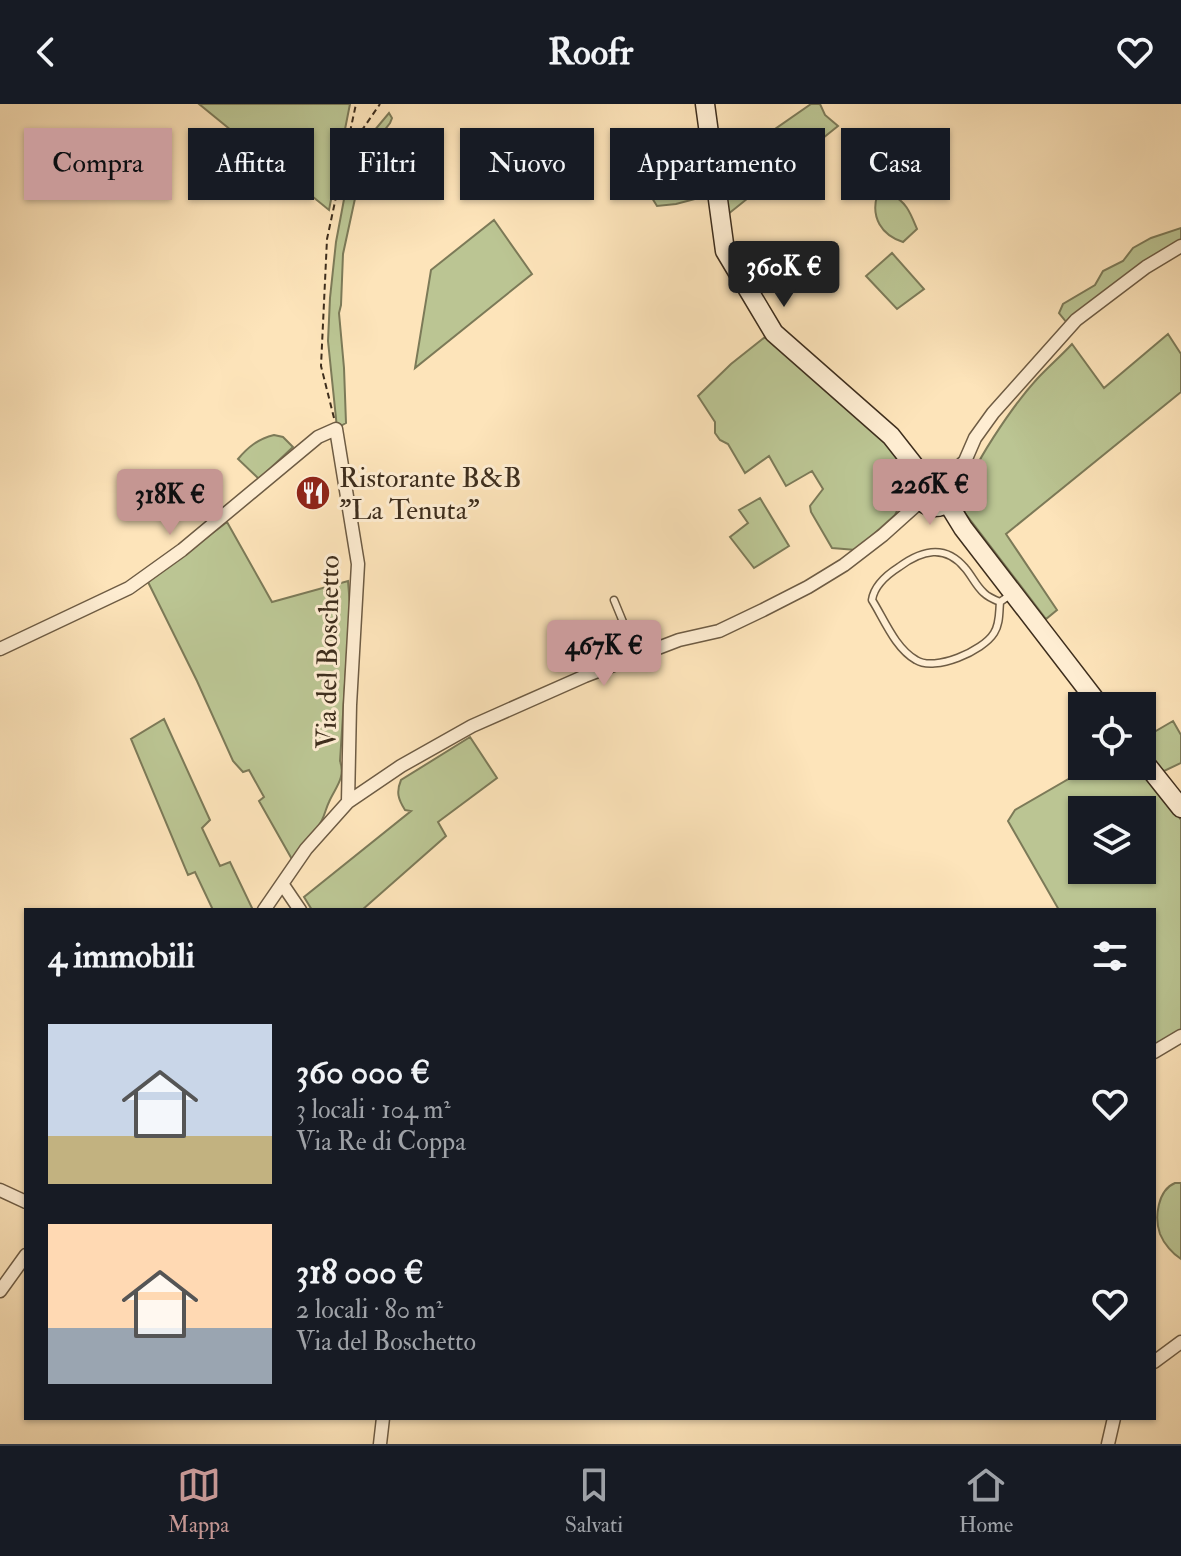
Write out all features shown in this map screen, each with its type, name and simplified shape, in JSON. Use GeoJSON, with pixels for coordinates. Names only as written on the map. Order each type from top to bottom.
{"type":"FeatureCollection","features":[{"type":"Feature","properties":{"kind":"street"},"geometry":{"type":"LineString","coordinates":[[705,104],[725,251],[774,333],[891,436],[924,478]]}},
{"type":"Feature","properties":{"kind":"street"},"geometry":{"type":"LineString","coordinates":[[947,478],[965,461],[975,438],[993,413],[1076,320],[1146,267],[1181,246]]}},
{"type":"Feature","properties":{"kind":"street"},"geometry":{"type":"LineString","coordinates":[[0,649],[129,588],[182,550],[318,437],[336,429]]}},
{"type":"Feature","properties":{"kind":"street","name":"Via del Boschetto"},"geometry":{"type":"LineString","coordinates":[[336,429],[358,564],[348,802]]}},
{"type":"Feature","properties":{"kind":"street"},"geometry":{"type":"LineString","coordinates":[[938,473],[947,478],[952,490],[947,502],[936,507],[922,500],[918,491],[924,478],[938,473]]}},
{"type":"Feature","properties":{"kind":"street"},"geometry":{"type":"LineString","coordinates":[[266,908],[306,849],[348,802],[401,766],[472,726],[585,676],[679,640],[719,631],[808,587],[844,565],[922,500]]}},
{"type":"Feature","properties":{"kind":"street"},"geometry":{"type":"LineString","coordinates":[[947,502],[1006,598],[1088,692]]}},
{"type":"Feature","properties":{"kind":"street"},"geometry":{"type":"LineString","coordinates":[[1156,777],[1181,808]]}},
{"type":"Feature","properties":{"kind":"street"},"geometry":{"type":"LineString","coordinates":[[283,885],[299,908]]}},
{"type":"Feature","properties":{"kind":"street"},"geometry":{"type":"LineString","coordinates":[[1156,1051],[1181,1036]]}},
{"type":"Feature","properties":{"kind":"street"},"geometry":{"type":"LineString","coordinates":[[0,1190],[24,1201]]}},
{"type":"Feature","properties":{"kind":"street"},"geometry":{"type":"LineString","coordinates":[[0,1291],[24,1258]]}},
{"type":"Feature","properties":{"kind":"street"},"geometry":{"type":"LineString","coordinates":[[1156,1361],[1181,1342]]}},
{"type":"Feature","properties":{"kind":"street"},"geometry":{"type":"LineString","coordinates":[[380,1444],[383,1420]]}},
{"type":"Feature","properties":{"kind":"street"},"geometry":{"type":"LineString","coordinates":[[1108,1444],[1114,1420]]}},
{"type":"Feature","properties":{"kind":"lane"},"geometry":{"type":"LineString","coordinates":[[939,551],[953,556],[984,594],[1006,598],[998,624],[984,644],[962,656],[925,665],[901,648],[872,600],[873,592],[899,567],[916,557],[939,551]]}},
{"type":"Feature","properties":{"kind":"lane"},"geometry":{"type":"LineString","coordinates":[[614,600],[637,656]]}},
{"type":"Feature","properties":{"kind":"path"},"geometry":{"type":"LineString","coordinates":[[336,429],[321,366],[327,239],[356,104]]}},
{"type":"Feature","properties":{"kind":"path"},"geometry":{"type":"LineString","coordinates":[[333,214],[360,133],[380,104]]}},
{"type":"Feature","properties":{"kind":"green space"},"geometry":{"type":"Polygon","coordinates":[[[199,104],[350,104],[345,128],[330,128],[329,210],[314,198],[314,128],[228,128],[199,104]]]}},
{"type":"Feature","properties":{"kind":"green space"},"geometry":{"type":"Polygon","coordinates":[[[811,104],[820,104],[825,115],[838,126],[825,136],[825,128],[776,128],[811,104]]]}},
{"type":"Feature","properties":{"kind":"green space"},"geometry":{"type":"Polygon","coordinates":[[[389,113],[392,118],[386,128],[376,128],[389,113]]]}},
{"type":"Feature","properties":{"kind":"green space"},"geometry":{"type":"Polygon","coordinates":[[[344,200],[355,200],[343,254],[339,313],[346,423],[337,428],[328,341],[336,242],[344,200]]]}},
{"type":"Feature","properties":{"kind":"green space"},"geometry":{"type":"Polygon","coordinates":[[[653,200],[691,200],[676,204],[657,206],[653,200]]]}},
{"type":"Feature","properties":{"kind":"green space"},"geometry":{"type":"Polygon","coordinates":[[[724,200],[746,200],[727,215],[724,200]]]}},
{"type":"Feature","properties":{"kind":"green space"},"geometry":{"type":"Polygon","coordinates":[[[876,200],[899,200],[917,229],[903,242],[895,239],[880,224],[876,200]]]}},
{"type":"Feature","properties":{"kind":"green space"},"geometry":{"type":"Polygon","coordinates":[[[494,220],[532,274],[415,368],[431,270],[494,220]]]}},
{"type":"Feature","properties":{"kind":"green space"},"geometry":{"type":"Polygon","coordinates":[[[1181,228],[1181,242],[1067,323],[1059,313],[1063,304],[1095,285],[1103,271],[1123,261],[1133,248],[1181,228]]]}},
{"type":"Feature","properties":{"kind":"green space"},"geometry":{"type":"Polygon","coordinates":[[[892,253],[924,289],[897,309],[866,276],[892,253]]]}},
{"type":"Feature","properties":{"kind":"green space"},"geometry":{"type":"Polygon","coordinates":[[[1168,334],[1181,354],[1181,392],[1006,534],[1057,610],[1046,619],[965,513],[967,487],[1017,403],[1072,344],[1104,388],[1168,334]]]}},
{"type":"Feature","properties":{"kind":"green space"},"geometry":{"type":"Polygon","coordinates":[[[765,337],[888,443],[905,466],[909,480],[907,491],[895,515],[856,550],[832,548],[811,512],[810,506],[823,489],[812,471],[786,486],[769,456],[745,473],[728,444],[715,433],[715,422],[698,396],[765,337]]]}},
{"type":"Feature","properties":{"kind":"green space"},"geometry":{"type":"Polygon","coordinates":[[[274,435],[283,437],[293,447],[259,479],[238,459],[254,444],[274,435]]]}},
{"type":"Feature","properties":{"kind":"green space"},"geometry":{"type":"Polygon","coordinates":[[[760,498],[789,546],[754,568],[730,537],[748,523],[739,510],[760,498]]]}},
{"type":"Feature","properties":{"kind":"green space"},"geometry":{"type":"Polygon","coordinates":[[[227,522],[272,602],[348,581],[350,606],[341,778],[319,825],[293,861],[259,801],[264,797],[249,770],[243,772],[233,761],[148,582],[227,522]]]}},
{"type":"Feature","properties":{"kind":"green space"},"geometry":{"type":"Polygon","coordinates":[[[164,719],[210,820],[202,828],[220,866],[230,862],[252,908],[212,908],[195,872],[188,875],[131,739],[164,719]]]}},
{"type":"Feature","properties":{"kind":"green space"},"geometry":{"type":"Polygon","coordinates":[[[1173,721],[1181,735],[1181,763],[1162,772],[1156,764],[1156,731],[1173,721]]]}},
{"type":"Feature","properties":{"kind":"green space"},"geometry":{"type":"Polygon","coordinates":[[[470,737],[497,778],[438,822],[446,836],[364,908],[311,908],[304,897],[411,811],[405,810],[399,799],[401,780],[470,737]]]}},
{"type":"Feature","properties":{"kind":"green space"},"geometry":{"type":"Polygon","coordinates":[[[1068,779],[1152,780],[1181,820],[1181,1032],[1156,1047],[1156,908],[1058,908],[1008,821],[1015,810],[1068,779]]]}},
{"type":"Feature","properties":{"kind":"green space"},"geometry":{"type":"Polygon","coordinates":[[[1175,1183],[1181,1183],[1181,1259],[1164,1241],[1157,1220],[1161,1198],[1175,1183]]]}},
{"type":"Feature","properties":{"kind":"place","name":"Ristorante B&B \"La Tenuta\""},"geometry":{"type":"Point","coordinates":[313,493]}}]}
